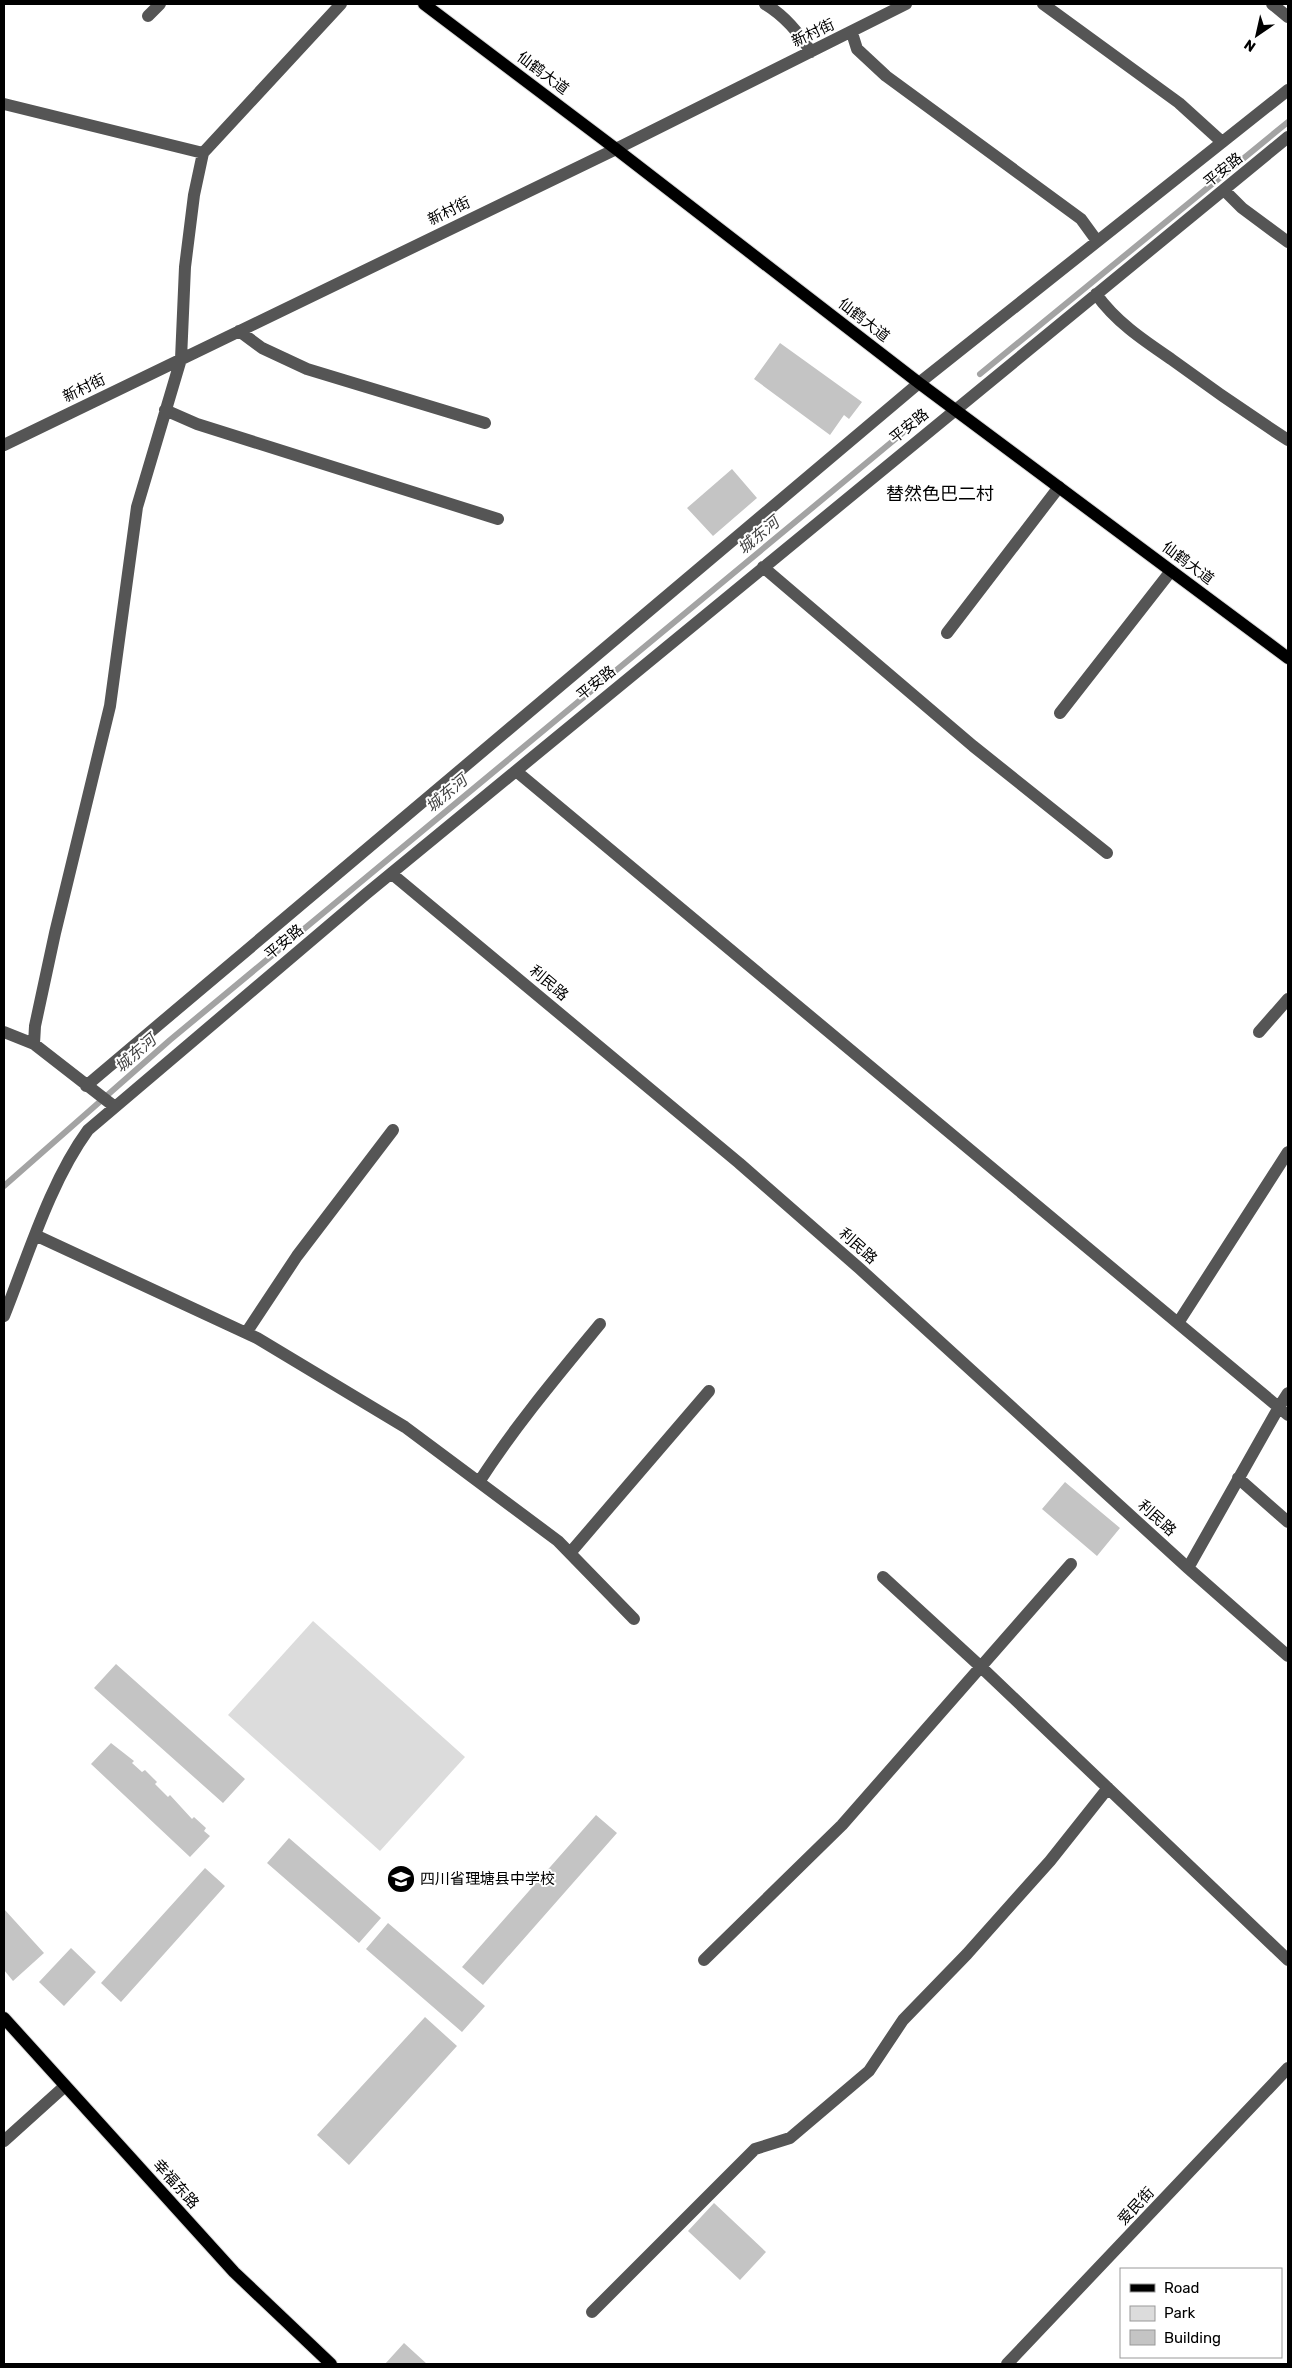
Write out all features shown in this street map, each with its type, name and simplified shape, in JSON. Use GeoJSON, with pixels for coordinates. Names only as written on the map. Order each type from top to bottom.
{"type":"FeatureCollection","features":[{"type":"Feature","properties":{"kind":"main road","name":"仙鹤大道"},"geometry":{"type":"LineString","coordinates":[[424,4],[616,148],[919,383],[1171,571],[1287,654]]}},
{"type":"Feature","properties":{"kind":"main road","name":"幸福东路"},"geometry":{"type":"LineString","coordinates":[[4,2018],[234,2272],[331,2364]]}},
{"type":"Feature","properties":{"kind":"street"},"geometry":{"type":"LineString","coordinates":[[148,16],[160,4]]}},
{"type":"Feature","properties":{"kind":"street"},"geometry":{"type":"LineString","coordinates":[[34,1044],[35,1026],[54,933],[110,706],[137,508],[181,359],[186,267],[194,196],[203,153],[342,4]]}},
{"type":"Feature","properties":{"kind":"street"},"geometry":{"type":"LineString","coordinates":[[765,4],[780,14],[796,30],[811,52]]}},
{"type":"Feature","properties":{"kind":"street","name":"新村街"},"geometry":{"type":"LineString","coordinates":[[4,445],[852,33],[906,4]]}},
{"type":"Feature","properties":{"kind":"street"},"geometry":{"type":"LineString","coordinates":[[1043,4],[1179,102],[1222,142]]}},
{"type":"Feature","properties":{"kind":"street"},"geometry":{"type":"LineString","coordinates":[[1272,4],[1288,17]]}},
{"type":"Feature","properties":{"kind":"street"},"geometry":{"type":"LineString","coordinates":[[852,33],[857,49],[886,76],[1081,219],[1098,241]]}},
{"type":"Feature","properties":{"kind":"street"},"geometry":{"type":"LineString","coordinates":[[86,1086],[919,383],[1288,90]]}},
{"type":"Feature","properties":{"kind":"street"},"geometry":{"type":"LineString","coordinates":[[4,104],[203,153]]}},
{"type":"Feature","properties":{"kind":"street","name":"平安路"},"geometry":{"type":"LineString","coordinates":[[4,1316],[35,1235],[71,1156],[88,1130],[113,1106],[516,770],[1288,137]]}},
{"type":"Feature","properties":{"kind":"street"},"geometry":{"type":"LineString","coordinates":[[1224,190],[1242,208],[1288,242]]}},
{"type":"Feature","properties":{"kind":"street"},"geometry":{"type":"LineString","coordinates":[[1096,294],[1108,311],[1129,329],[1214,391],[1288,440]]}},
{"type":"Feature","properties":{"kind":"street"},"geometry":{"type":"LineString","coordinates":[[239,331],[262,348],[306,369],[485,423]]}},
{"type":"Feature","properties":{"kind":"street"},"geometry":{"type":"LineString","coordinates":[[165,410],[197,424],[498,519]]}},
{"type":"Feature","properties":{"kind":"street"},"geometry":{"type":"LineString","coordinates":[[947,633],[1059,487]]}},
{"type":"Feature","properties":{"kind":"street"},"geometry":{"type":"LineString","coordinates":[[763,567],[966,740],[1107,853]]}},
{"type":"Feature","properties":{"kind":"street"},"geometry":{"type":"LineString","coordinates":[[1060,713],[1171,571]]}},
{"type":"Feature","properties":{"kind":"street"},"geometry":{"type":"LineString","coordinates":[[516,770],[1283,1411]]}},
{"type":"Feature","properties":{"kind":"street","name":"利民路"},"geometry":{"type":"LineString","coordinates":[[392,874],[739,1163],[859,1268],[1188,1568],[1288,1656]]}},
{"type":"Feature","properties":{"kind":"street"},"geometry":{"type":"LineString","coordinates":[[1259,1032],[1288,999]]}},
{"type":"Feature","properties":{"kind":"street"},"geometry":{"type":"LineString","coordinates":[[4,1032],[34,1044],[113,1106]]}},
{"type":"Feature","properties":{"kind":"street"},"geometry":{"type":"LineString","coordinates":[[246,1333],[297,1256],[393,1130]]}},
{"type":"Feature","properties":{"kind":"street"},"geometry":{"type":"LineString","coordinates":[[1178,1323],[1288,1152]]}},
{"type":"Feature","properties":{"kind":"street"},"geometry":{"type":"LineString","coordinates":[[35,1235],[246,1333],[405,1427],[558,1541],[634,1619]]}},
{"type":"Feature","properties":{"kind":"street"},"geometry":{"type":"LineString","coordinates":[[479,1482],[529,1410],[600,1324]]}},
{"type":"Feature","properties":{"kind":"street"},"geometry":{"type":"LineString","coordinates":[[570,1553],[709,1391]]}},
{"type":"Feature","properties":{"kind":"street"},"geometry":{"type":"LineString","coordinates":[[1188,1568],[1238,1478],[1283,1411],[1288,1393]]}},
{"type":"Feature","properties":{"kind":"street"},"geometry":{"type":"LineString","coordinates":[[1238,1478],[1288,1522]]}},
{"type":"Feature","properties":{"kind":"street"},"geometry":{"type":"LineString","coordinates":[[704,1960],[842,1825],[1070,1564]]}},
{"type":"Feature","properties":{"kind":"street"},"geometry":{"type":"LineString","coordinates":[[883,1577],[1288,1960]]}},
{"type":"Feature","properties":{"kind":"street"},"geometry":{"type":"LineString","coordinates":[[592,2312],[755,2149],[790,2138],[869,2071],[903,2020],[1050,1861],[1108,1788]]}},
{"type":"Feature","properties":{"kind":"street","name":"爱民街"},"geometry":{"type":"LineString","coordinates":[[1007,2364],[1288,2068]]}},
{"type":"Feature","properties":{"kind":"street"},"geometry":{"type":"LineString","coordinates":[[4,2141],[65,2086]]}},
{"type":"Feature","properties":{"kind":"green space"},"geometry":{"type":"Polygon","coordinates":[[[313,1621],[465,1757],[380,1851],[228,1715],[313,1621]]]}},
{"type":"Feature","properties":{"kind":"building"},"geometry":{"type":"Polygon","coordinates":[[[780,343],[862,402],[849,419],[844,415],[830,435],[754,379],[780,343]]]}},
{"type":"Feature","properties":{"kind":"building"},"geometry":{"type":"Polygon","coordinates":[[[732,469],[757,498],[713,536],[687,508],[732,469]]]}},
{"type":"Feature","properties":{"kind":"building"},"geometry":{"type":"Polygon","coordinates":[[[1065,1482],[1120,1528],[1097,1556],[1042,1509],[1065,1482]]]}},
{"type":"Feature","properties":{"kind":"building"},"geometry":{"type":"Polygon","coordinates":[[[116,1664],[245,1779],[223,1803],[94,1688],[116,1664]]]}},
{"type":"Feature","properties":{"kind":"building"},"geometry":{"type":"Polygon","coordinates":[[[111,1743],[134,1761],[132,1763],[142,1772],[145,1770],[157,1782],[155,1784],[168,1797],[170,1795],[192,1819],[194,1817],[206,1828],[204,1831],[210,1836],[190,1857],[91,1764],[111,1743]]]}},
{"type":"Feature","properties":{"kind":"building"},"geometry":{"type":"Polygon","coordinates":[[[596,1815],[617,1833],[483,1985],[462,1967],[596,1815]]]}},
{"type":"Feature","properties":{"kind":"building"},"geometry":{"type":"Polygon","coordinates":[[[289,1838],[381,1918],[359,1943],[267,1863],[289,1838]]]}},
{"type":"Feature","properties":{"kind":"building"},"geometry":{"type":"Polygon","coordinates":[[[205,1868],[225,1886],[121,2002],[101,1983],[205,1868]]]}},
{"type":"Feature","properties":{"kind":"building"},"geometry":{"type":"Polygon","coordinates":[[[4,1909],[44,1953],[13,1981],[4,1970],[4,1909]]]}},
{"type":"Feature","properties":{"kind":"building"},"geometry":{"type":"Polygon","coordinates":[[[388,1923],[485,2006],[462,2032],[366,1949],[388,1923]]]}},
{"type":"Feature","properties":{"kind":"building"},"geometry":{"type":"Polygon","coordinates":[[[71,1948],[96,1972],[64,2006],[39,1982],[71,1948]]]}},
{"type":"Feature","properties":{"kind":"building"},"geometry":{"type":"Polygon","coordinates":[[[425,2017],[457,2046],[349,2165],[317,2135],[425,2017]]]}},
{"type":"Feature","properties":{"kind":"building"},"geometry":{"type":"Polygon","coordinates":[[[714,2203],[766,2252],[740,2280],[688,2231],[714,2203]]]}},
{"type":"Feature","properties":{"kind":"building"},"geometry":{"type":"Polygon","coordinates":[[[404,2343],[427,2364],[385,2364],[404,2343]]]}},
{"type":"Feature","properties":{"kind":"waterway"},"geometry":{"type":"LineString","coordinates":[[980,374],[1288,122]]}},
{"type":"Feature","properties":{"kind":"waterway","name":"城东河"},"geometry":{"type":"LineString","coordinates":[[4,1186],[170,1040],[911,426]]}},
{"type":"Feature","properties":{"kind":"place","name":"四川省理塘县中学校"},"geometry":{"type":"Point","coordinates":[401,1879]}},
{"type":"Feature","properties":{"kind":"district","name":"替然色巴二村"},"geometry":{"type":"Point","coordinates":[940,494]}}]}
